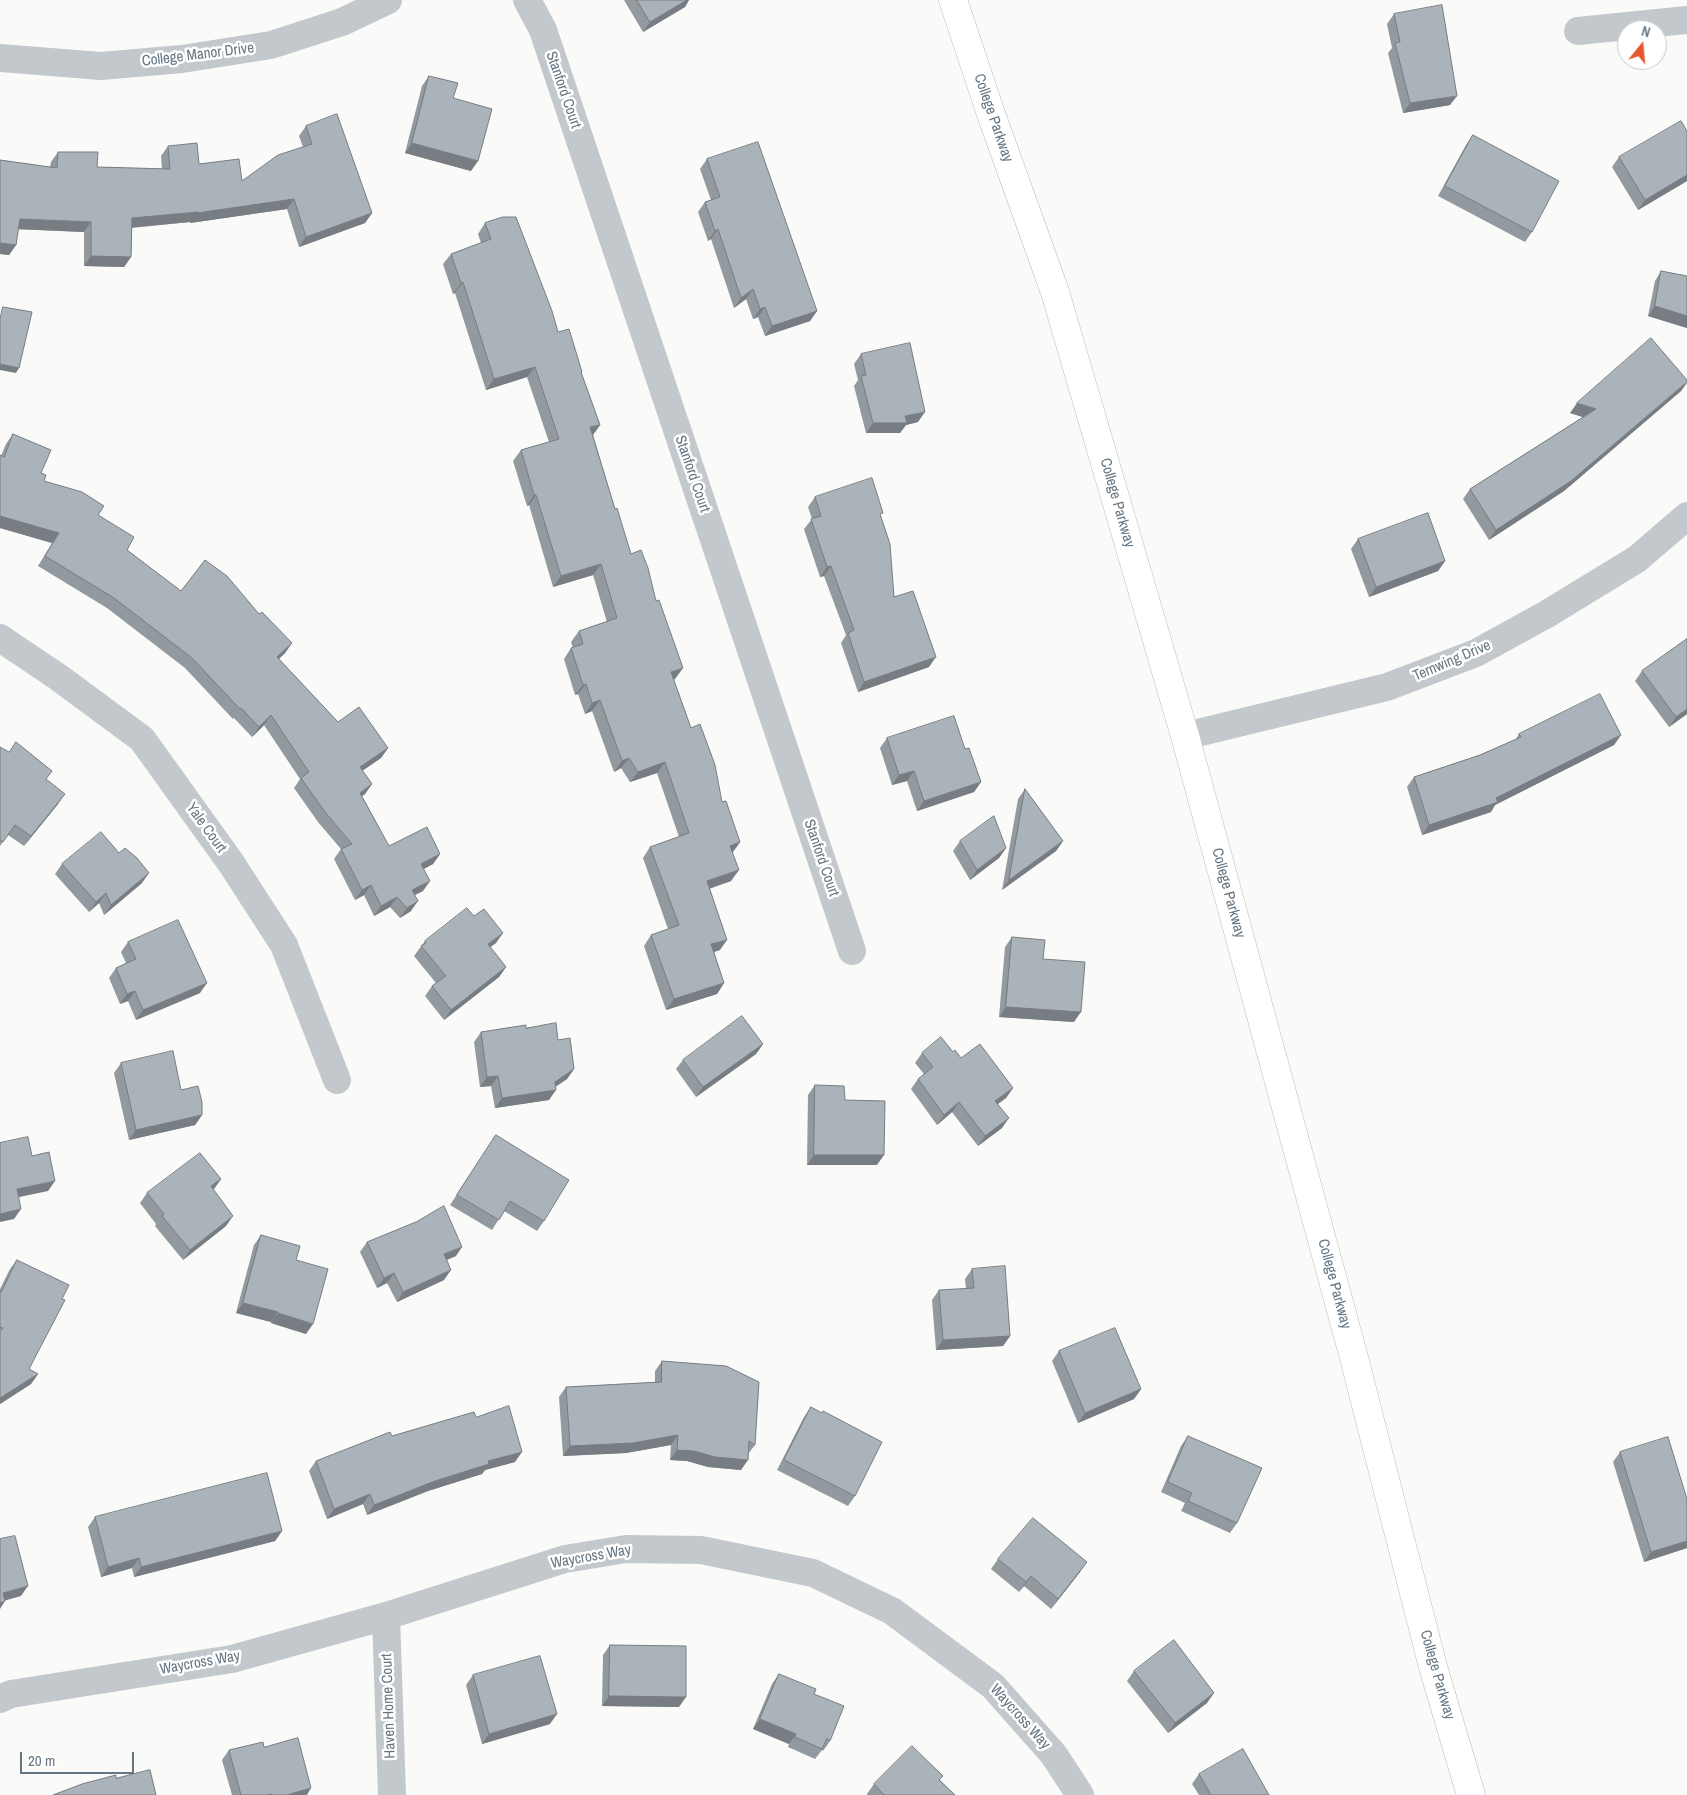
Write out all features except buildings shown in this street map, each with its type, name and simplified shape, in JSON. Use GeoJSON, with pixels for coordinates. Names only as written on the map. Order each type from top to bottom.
{"type":"FeatureCollection","features":[{"type":"Feature","properties":{"kind":"main road","name":"College Parkway"},"geometry":{"type":"LineString","coordinates":[[953,0],[991,114],[1055,292],[1185,736],[1353,1354],[1434,1667],[1471,1795]]}},
{"type":"Feature","properties":{"kind":"street","name":"College Manor Drive"},"geometry":{"type":"LineString","coordinates":[[0,58],[101,66],[182,59],[270,45],[342,22],[388,0]]}},
{"type":"Feature","properties":{"kind":"street","name":"Stanford Court"},"geometry":{"type":"LineString","coordinates":[[527,0],[543,30],[852,951]]}},
{"type":"Feature","properties":{"kind":"street"},"geometry":{"type":"LineString","coordinates":[[1578,31],[1687,20]]}},
{"type":"Feature","properties":{"kind":"street","name":"Ternwing Drive"},"geometry":{"type":"LineString","coordinates":[[1185,736],[1387,687],[1476,653],[1638,559],[1687,516]]}},
{"type":"Feature","properties":{"kind":"street","name":"Yale Court"},"geometry":{"type":"LineString","coordinates":[[0,638],[58,677],[142,739],[231,862],[284,945],[336,1080]]}},
{"type":"Feature","properties":{"kind":"street","name":"Waycross Way"},"geometry":{"type":"LineString","coordinates":[[0,1699],[11,1694],[232,1659],[386,1616],[564,1559],[626,1549],[701,1550],[814,1573],[892,1611],[993,1686],[1054,1755],[1080,1795]]}},
{"type":"Feature","properties":{"kind":"street","name":"Haven Home Court"},"geometry":{"type":"LineString","coordinates":[[386,1616],[392,1795]]}}]}
